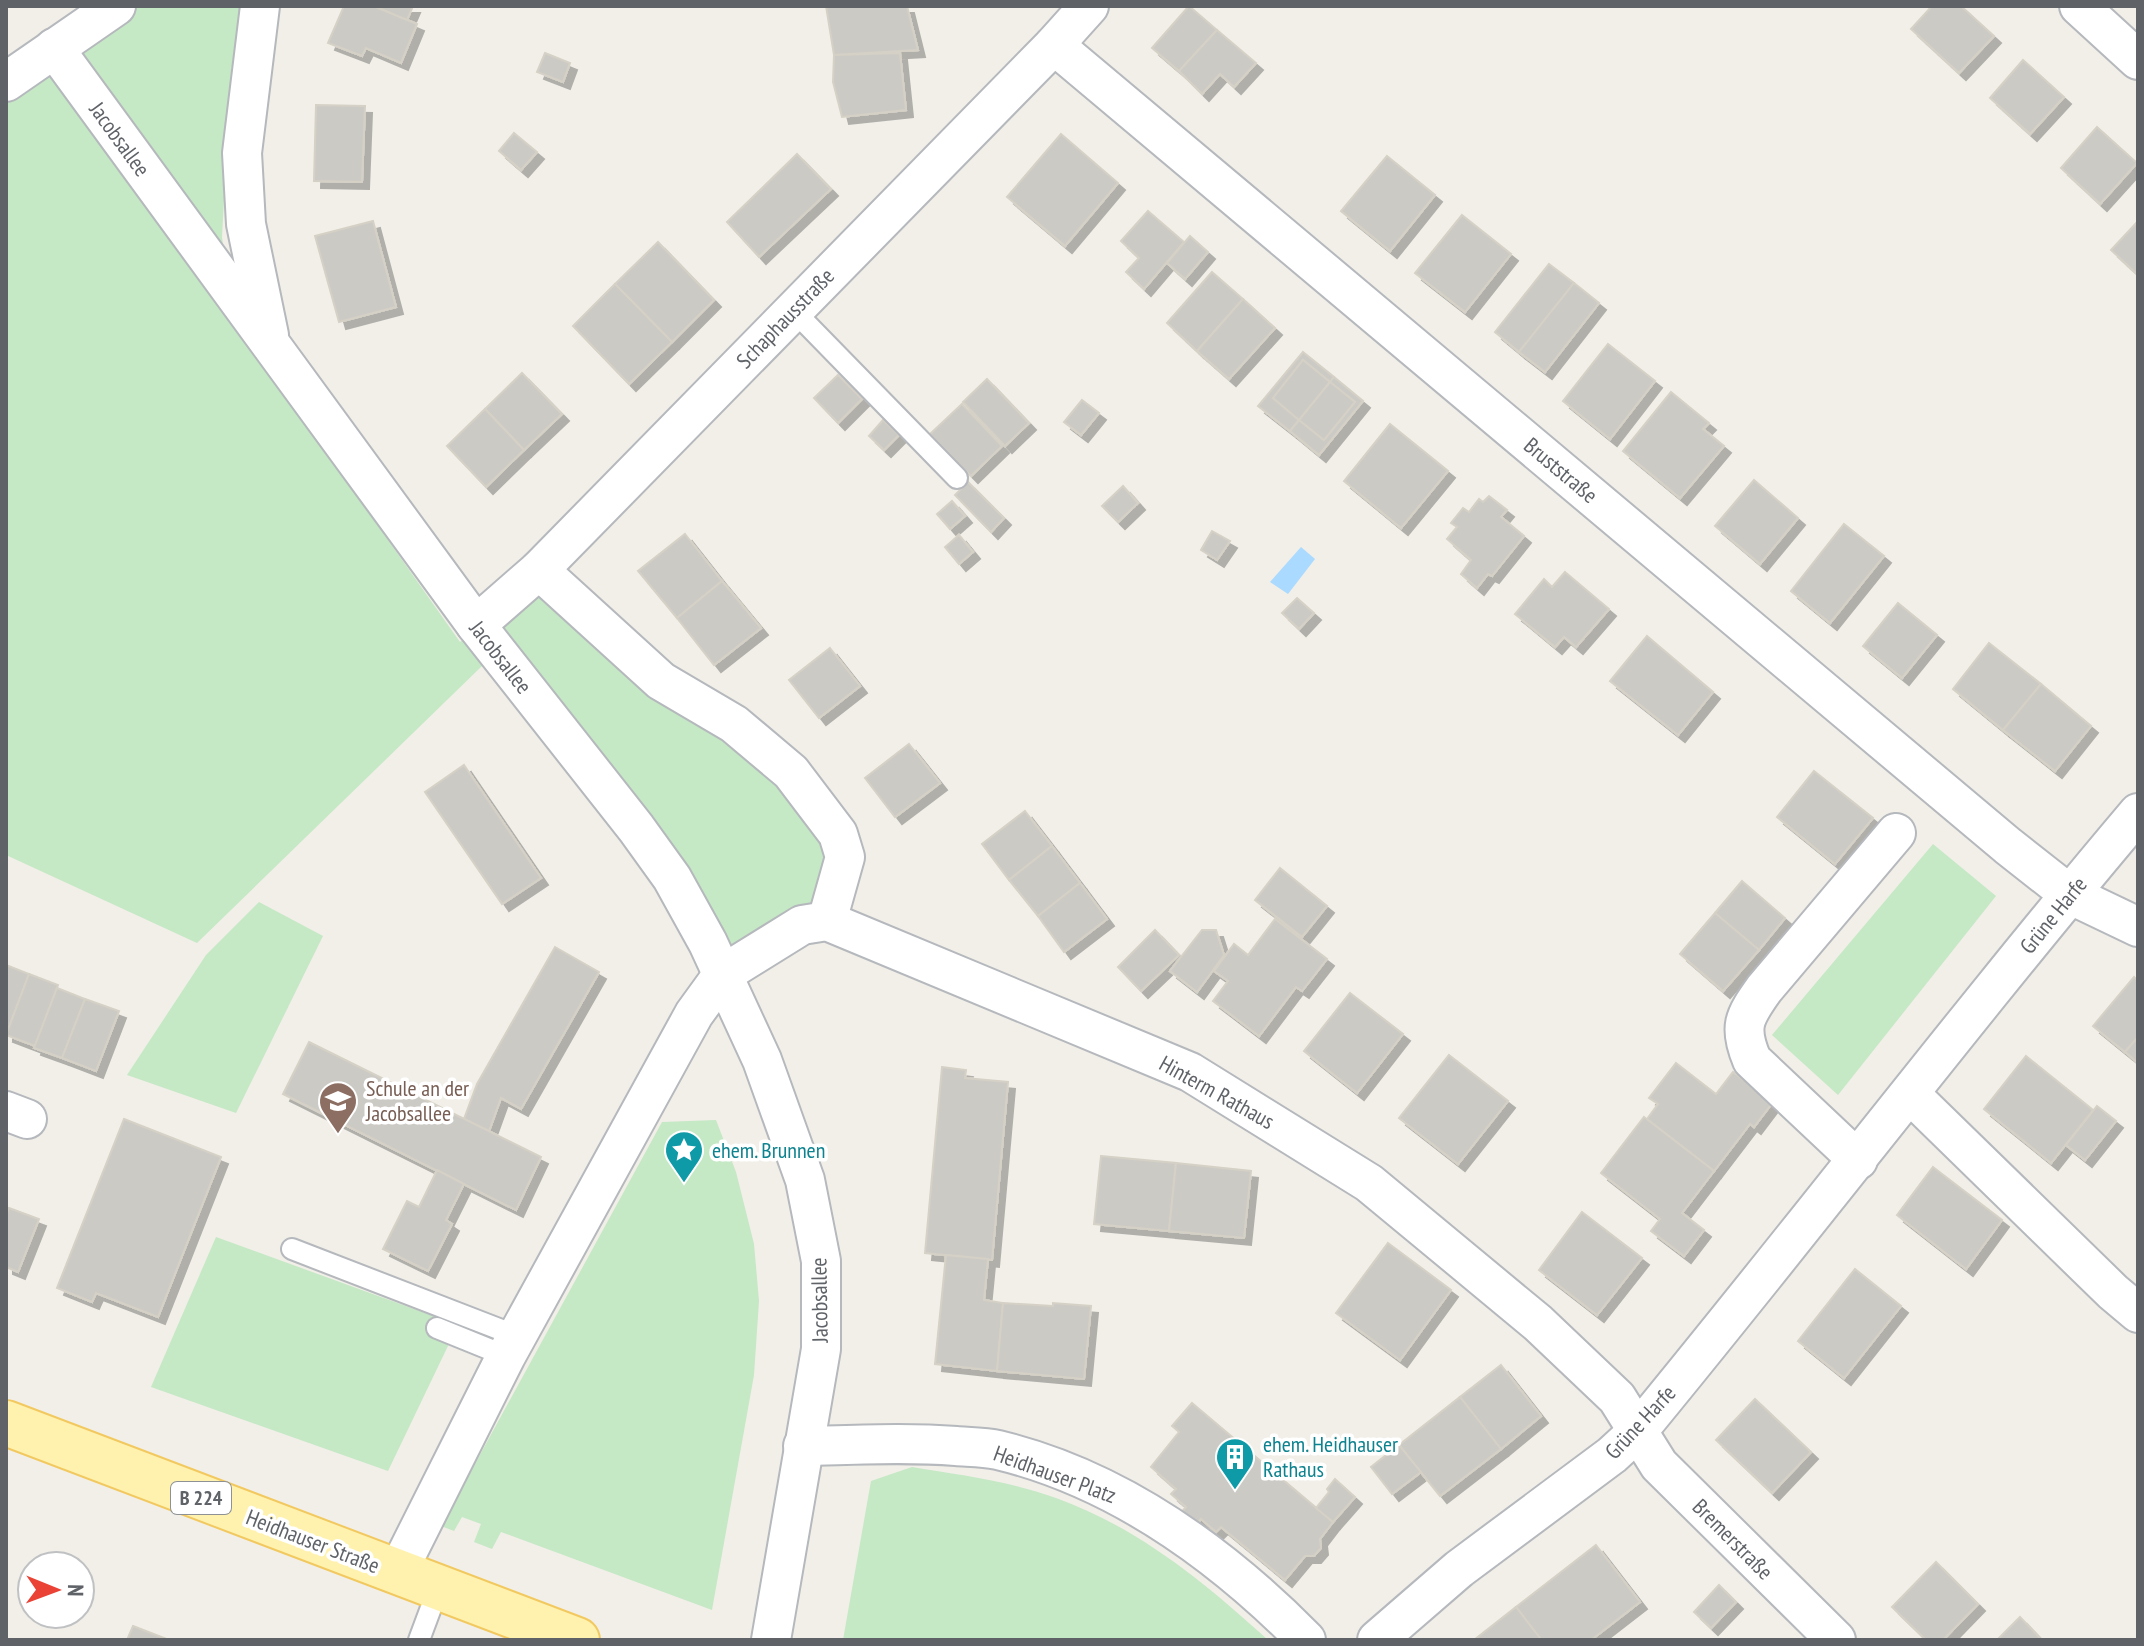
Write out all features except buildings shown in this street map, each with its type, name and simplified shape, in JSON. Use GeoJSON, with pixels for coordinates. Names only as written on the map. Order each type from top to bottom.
{"type":"FeatureCollection","features":[{"type":"Feature","properties":{"kind":"main road","name":"Heidhauser Straße"},"geometry":{"type":"LineString","coordinates":[[6,1423],[577,1640]]}},
{"type":"Feature","properties":{"kind":"street"},"geometry":{"type":"LineString","coordinates":[[6,82],[71,27],[116,6]]}},
{"type":"Feature","properties":{"kind":"street","name":"Jacobsallee"},"geometry":{"type":"LineString","coordinates":[[260,6],[242,153],[246,224],[271,346]]}},
{"type":"Feature","properties":{"kind":"street","name":"Schaphausstraße"},"geometry":{"type":"LineString","coordinates":[[476,625],[539,570],[1089,6]]}},
{"type":"Feature","properties":{"kind":"street"},"geometry":{"type":"LineString","coordinates":[[2079,6],[2138,60]]}},
{"type":"Feature","properties":{"kind":"street","name":"Jacobsallee"},"geometry":{"type":"LineString","coordinates":[[71,27],[271,346],[476,625],[672,878],[723,974],[762,1060],[805,1180],[821,1261],[821,1349],[771,1640]]}},
{"type":"Feature","properties":{"kind":"street","name":"Bruststraße"},"geometry":{"type":"LineString","coordinates":[[1054,45],[2008,846],[2069,894],[2138,927]]}},
{"type":"Feature","properties":{"kind":"street"},"geometry":{"type":"LineString","coordinates":[[397,1573],[512,1346],[694,1014],[723,974],[802,925],[827,921],[845,857],[838,834],[791,772],[734,724],[661,681],[539,570]]}},
{"type":"Feature","properties":{"kind":"street","name":"Grüne Harfe"},"geometry":{"type":"LineString","coordinates":[[1377,1640],[1459,1569],[1612,1455],[1637,1432],[2069,894],[2138,813]]}},
{"type":"Feature","properties":{"kind":"street"},"geometry":{"type":"LineString","coordinates":[[1858,1160],[1752,1060],[1743,1038],[1747,1014],[1764,989],[1896,833]]}},
{"type":"Feature","properties":{"kind":"street","name":"Hinterm Rathaus"},"geometry":{"type":"LineString","coordinates":[[827,921],[1190,1072],[1369,1183],[1538,1323],[1617,1398],[1637,1432]]}},
{"type":"Feature","properties":{"kind":"street"},"geometry":{"type":"LineString","coordinates":[[1910,1094],[2138,1313]]}},
{"type":"Feature","properties":{"kind":"street","name":"Bremerstraße"},"geometry":{"type":"LineString","coordinates":[[1637,1432],[1659,1465],[1836,1640]]}},
{"type":"Feature","properties":{"kind":"street","name":"Heidhauser Platz"},"geometry":{"type":"LineString","coordinates":[[803,1446],[914,1443],[997,1450],[1066,1473],[1117,1494],[1165,1523],[1272,1605],[1306,1640]]}},
{"type":"Feature","properties":{"kind":"lane"},"geometry":{"type":"LineString","coordinates":[[793,310],[957,478]]}},
{"type":"Feature","properties":{"kind":"lane"},"geometry":{"type":"LineString","coordinates":[[292,1249],[512,1346]]}},
{"type":"Feature","properties":{"kind":"lane"},"geometry":{"type":"LineString","coordinates":[[437,1328],[512,1346]]}},
{"type":"Feature","properties":{"kind":"lane"},"geometry":{"type":"LineString","coordinates":[[419,1640],[438,1589]]}},
{"type":"Feature","properties":{"kind":"green space"},"geometry":{"type":"Polygon","coordinates":[[[118,6],[241,6],[231,72],[222,237],[230,298],[256,353],[460,642],[538,577],[733,729],[837,853],[817,907],[718,961],[502,654],[483,665],[197,943],[6,855],[6,83],[118,6]]]}},
{"type":"Feature","properties":{"kind":"green space"},"geometry":{"type":"Polygon","coordinates":[[[1933,844],[1996,896],[1838,1095],[1772,1035],[1933,844]]]}},
{"type":"Feature","properties":{"kind":"green space"},"geometry":{"type":"Polygon","coordinates":[[[259,902],[323,936],[236,1113],[127,1075],[206,955],[259,902]]]}},
{"type":"Feature","properties":{"kind":"green space"},"geometry":{"type":"Polygon","coordinates":[[[716,1120],[736,1172],[754,1244],[759,1301],[754,1375],[712,1610],[501,1532],[492,1549],[474,1542],[481,1524],[462,1517],[454,1531],[441,1526],[662,1122],[716,1120]]]}},
{"type":"Feature","properties":{"kind":"green space"},"geometry":{"type":"Polygon","coordinates":[[[216,1237],[458,1325],[388,1471],[151,1387],[216,1237]]]}},
{"type":"Feature","properties":{"kind":"green space"},"geometry":{"type":"Polygon","coordinates":[[[912,1467],[1021,1487],[1086,1510],[1169,1558],[1268,1640],[843,1640],[871,1481],[912,1467]]]}},
{"type":"Feature","properties":{"kind":"water"},"geometry":{"type":"Polygon","coordinates":[[[1301,547],[1315,559],[1288,594],[1270,582],[1301,547]]]}},
{"type":"Feature","properties":{"kind":"place","name":"Schule an der Jacobsallee"},"geometry":{"type":"Point","coordinates":[338,1135]}},
{"type":"Feature","properties":{"kind":"place","name":"ehem. Brunnen"},"geometry":{"type":"Point","coordinates":[684,1184]}},
{"type":"Feature","properties":{"kind":"place","name":"ehem. Heidhauser Rathaus"},"geometry":{"type":"Point","coordinates":[1235,1491]}}]}
